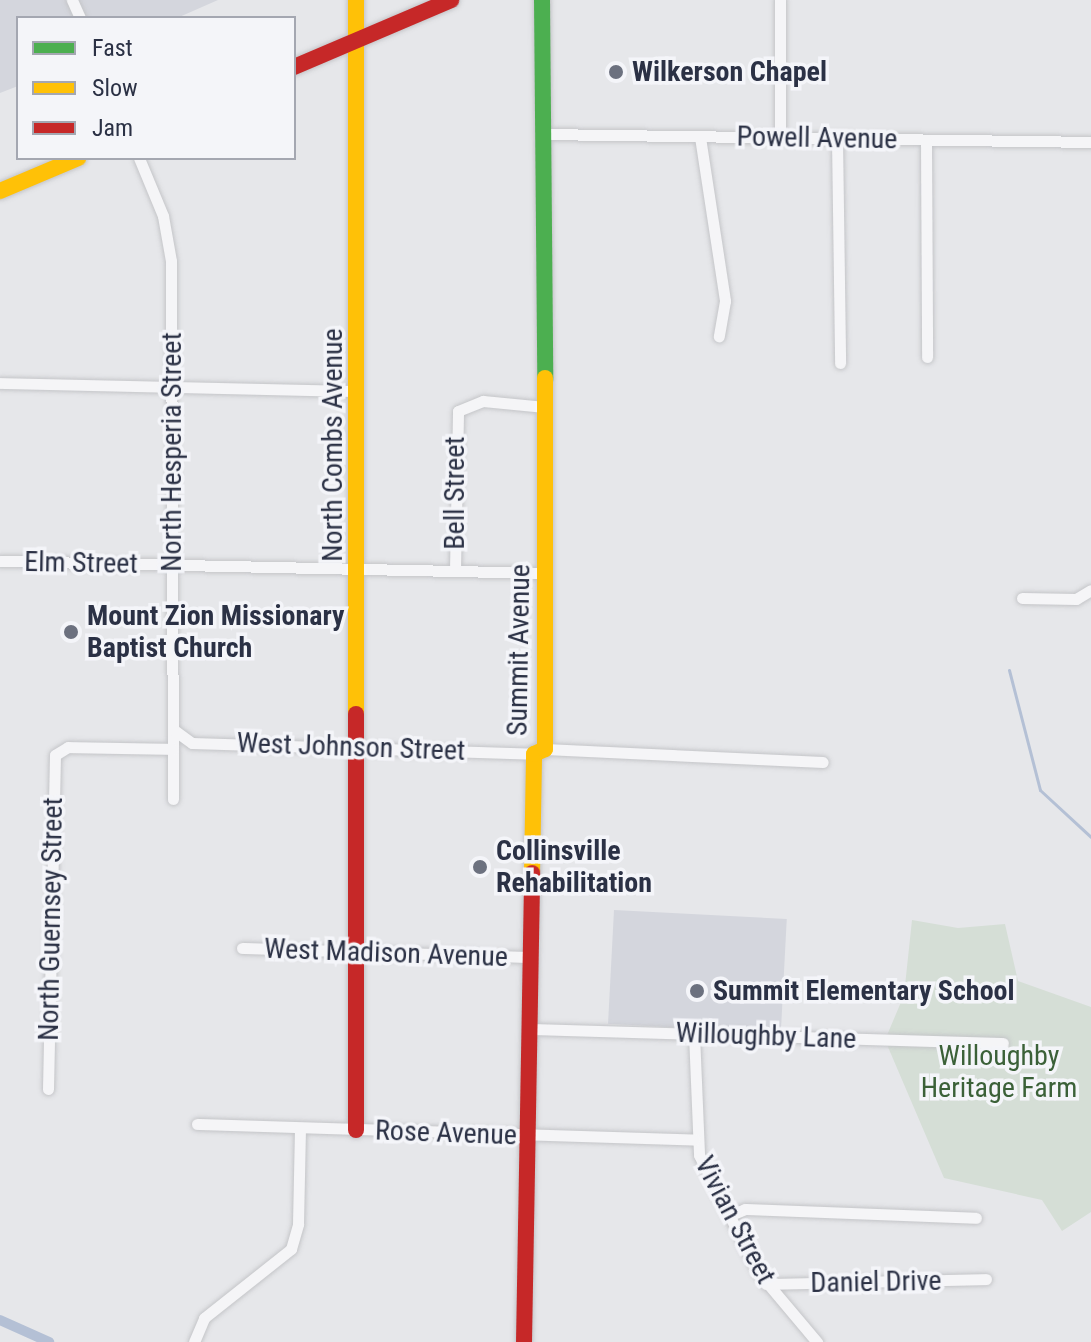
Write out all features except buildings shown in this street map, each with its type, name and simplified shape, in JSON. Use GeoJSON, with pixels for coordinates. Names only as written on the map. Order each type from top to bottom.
{"type":"FeatureCollection","features":[{"type":"Feature","properties":{"kind":"street","name":"North Combs Avenue"},"geometry":{"type":"LineString","coordinates":[[356,0],[360,748],[356,1130]]}},
{"type":"Feature","properties":{"kind":"street"},"geometry":{"type":"LineString","coordinates":[[296,65],[451,0]]}},
{"type":"Feature","properties":{"kind":"street","name":"Summit Avenue"},"geometry":{"type":"LineString","coordinates":[[524,1342],[530,957],[547,573],[542,0]]}},
{"type":"Feature","properties":{"kind":"street"},"geometry":{"type":"LineString","coordinates":[[780,0],[780,137]]}},
{"type":"Feature","properties":{"kind":"street"},"geometry":{"type":"LineString","coordinates":[[296,65],[356,24]]}},
{"type":"Feature","properties":{"kind":"street","name":"Powell Avenue"},"geometry":{"type":"LineString","coordinates":[[542,134],[1091,142]]}},
{"type":"Feature","properties":{"kind":"street"},"geometry":{"type":"LineString","coordinates":[[700,137],[725,301],[719,336]]}},
{"type":"Feature","properties":{"kind":"street"},"geometry":{"type":"LineString","coordinates":[[837,138],[840,363]]}},
{"type":"Feature","properties":{"kind":"street"},"geometry":{"type":"LineString","coordinates":[[926,140],[927,357]]}},
{"type":"Feature","properties":{"kind":"street"},"geometry":{"type":"LineString","coordinates":[[0,191],[73,160]]}},
{"type":"Feature","properties":{"kind":"street","name":"North Hesperia Street"},"geometry":{"type":"LineString","coordinates":[[140,160],[168,238],[172,388],[173,799]]}},
{"type":"Feature","properties":{"kind":"street"},"geometry":{"type":"LineString","coordinates":[[0,383],[358,391]]}},
{"type":"Feature","properties":{"kind":"street","name":"Bell Street"},"geometry":{"type":"LineString","coordinates":[[455,570],[458,411],[483,401],[545,407]]}},
{"type":"Feature","properties":{"kind":"street","name":"Elm Street"},"geometry":{"type":"LineString","coordinates":[[0,561],[547,573]]}},
{"type":"Feature","properties":{"kind":"street"},"geometry":{"type":"LineString","coordinates":[[1022,598],[1076,599],[1091,590]]}},
{"type":"Feature","properties":{"kind":"street","name":"West Johnson Street"},"geometry":{"type":"LineString","coordinates":[[173,730],[192,743],[823,762]]}},
{"type":"Feature","properties":{"kind":"street","name":"North Guernsey Street"},"geometry":{"type":"LineString","coordinates":[[48,1089],[58,750],[173,749]]}},
{"type":"Feature","properties":{"kind":"street","name":"West Madison Avenue"},"geometry":{"type":"LineString","coordinates":[[242,948],[530,957]]}},
{"type":"Feature","properties":{"kind":"street","name":"Willoughby Lane"},"geometry":{"type":"LineString","coordinates":[[529,1029],[1003,1043]]}},
{"type":"Feature","properties":{"kind":"street","name":"Vivian Street"},"geometry":{"type":"LineString","coordinates":[[694,1034],[695,1140],[766,1284],[817,1342]]}},
{"type":"Feature","properties":{"kind":"street","name":"Rose Avenue"},"geometry":{"type":"LineString","coordinates":[[197,1124],[695,1140]]}},
{"type":"Feature","properties":{"kind":"street"},"geometry":{"type":"LineString","coordinates":[[194,1342],[204,1318],[272,1269],[294,1242],[300,1129]]}},
{"type":"Feature","properties":{"kind":"street"},"geometry":{"type":"LineString","coordinates":[[731,1215],[745,1209],[976,1218]]}},
{"type":"Feature","properties":{"kind":"street","name":"Daniel Drive"},"geometry":{"type":"LineString","coordinates":[[766,1284],[986,1279]]}},
{"type":"Feature","properties":{"kind":"shaded area"},"geometry":{"type":"Polygon","coordinates":[[[0,0],[218,0],[182,16],[16,16],[16,87],[0,93],[0,0]]]}},
{"type":"Feature","properties":{"kind":"shaded area","name":"Summit Elementary School"},"geometry":{"type":"Polygon","coordinates":[[[614,910],[787,919],[781,1033],[608,1024],[614,910]]]}},
{"type":"Feature","properties":{"kind":"green space","name":"Willoughby Heritage Farm"},"geometry":{"type":"Polygon","coordinates":[[[912,920],[958,928],[1005,924],[1018,981],[1091,1007],[1091,1212],[1062,1231],[1042,1200],[944,1178],[885,1040],[904,995],[912,920]]]}},
{"type":"Feature","properties":{"kind":"waterway"},"geometry":{"type":"LineString","coordinates":[[1009,670],[1040,790],[1091,837]]}},
{"type":"Feature","properties":{"kind":"waterway"},"geometry":{"type":"LineString","coordinates":[[0,1320],[49,1342]]}},
{"type":"Feature","properties":{"kind":"traffic: fast"},"geometry":{"type":"LineString","coordinates":[[542,0],[545,378]]}},
{"type":"Feature","properties":{"kind":"traffic: slow"},"geometry":{"type":"LineString","coordinates":[[356,0],[356,714]]}},
{"type":"Feature","properties":{"kind":"traffic: slow"},"geometry":{"type":"LineString","coordinates":[[0,191],[73,160]]}},
{"type":"Feature","properties":{"kind":"traffic: slow"},"geometry":{"type":"LineString","coordinates":[[532,873],[534,754],[545,749],[545,378]]}},
{"type":"Feature","properties":{"kind":"traffic: jam"},"geometry":{"type":"LineString","coordinates":[[296,66],[451,0]]}},
{"type":"Feature","properties":{"kind":"traffic: jam"},"geometry":{"type":"LineString","coordinates":[[356,714],[356,1130]]}},
{"type":"Feature","properties":{"kind":"traffic: jam"},"geometry":{"type":"LineString","coordinates":[[524,1342],[532,873]]}},
{"type":"Feature","properties":{"kind":"place","name":"Wilkerson Chapel"},"geometry":{"type":"Point","coordinates":[616,72]}},
{"type":"Feature","properties":{"kind":"place","name":"Mount Zion Missionary Baptist Church"},"geometry":{"type":"Point","coordinates":[71,632]}},
{"type":"Feature","properties":{"kind":"place","name":"Collinsville Rehabilitation"},"geometry":{"type":"Point","coordinates":[480,867]}},
{"type":"Feature","properties":{"kind":"place","name":"Summit Elementary School"},"geometry":{"type":"Point","coordinates":[697,991]}}]}
